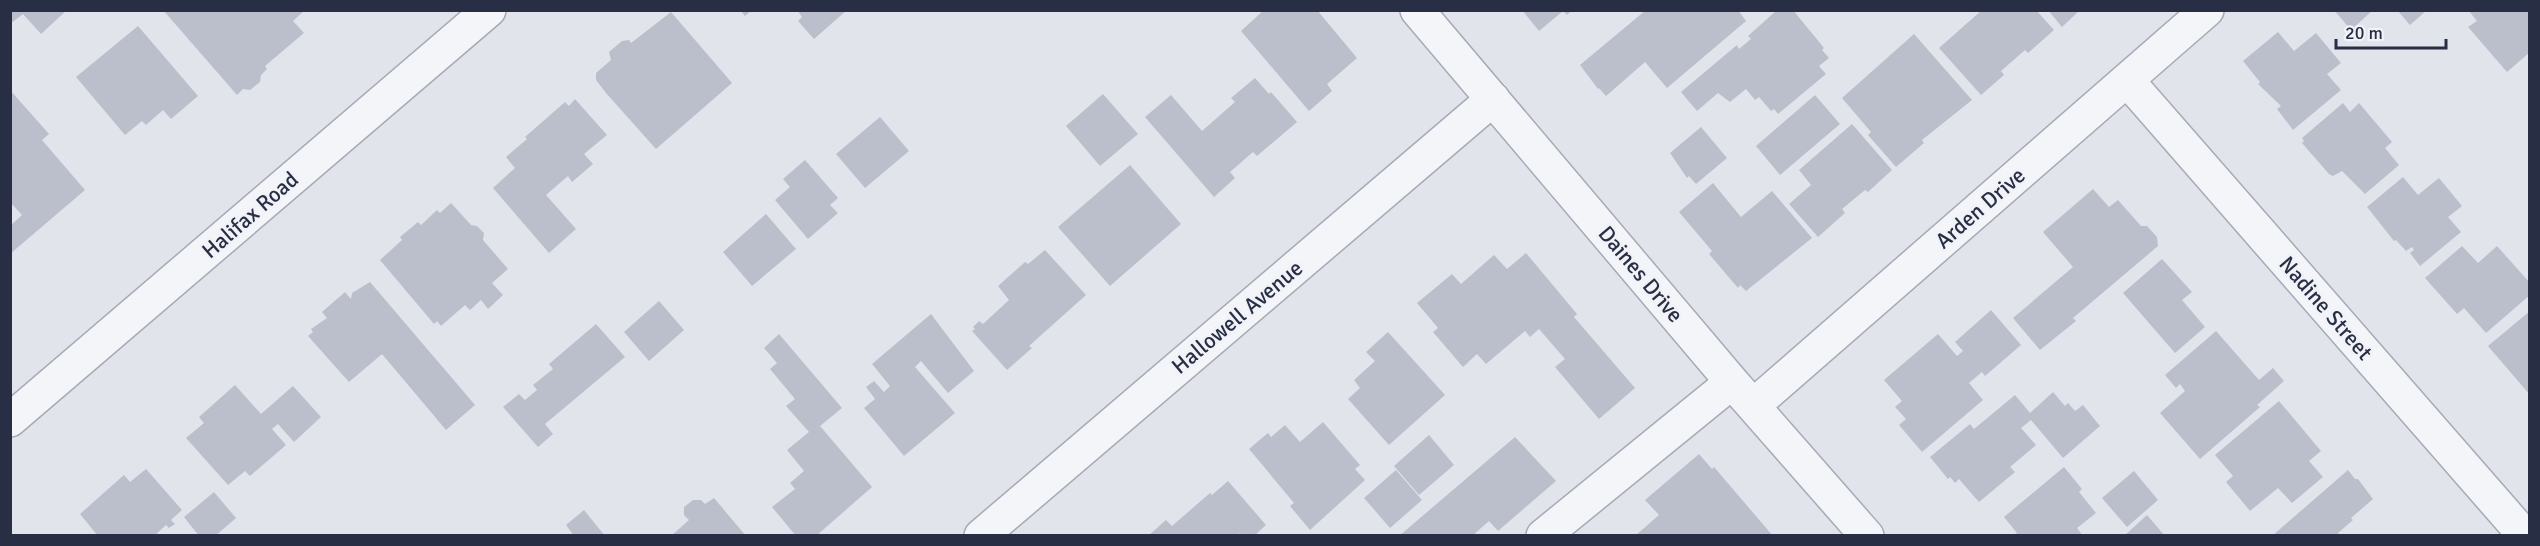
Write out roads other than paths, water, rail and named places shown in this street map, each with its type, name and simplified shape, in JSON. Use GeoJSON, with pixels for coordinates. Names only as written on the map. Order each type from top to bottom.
{"type":"FeatureCollection","features":[{"type":"Feature","properties":{"kind":"street","name":"Halifax Road"},"geometry":{"type":"LineString","coordinates":[[10,420],[489,10]]}},
{"type":"Feature","properties":{"kind":"street","name":"Daines Drive"},"geometry":{"type":"LineString","coordinates":[[1417,10],[1867,536]]}},
{"type":"Feature","properties":{"kind":"street","name":"Arden Drive"},"geometry":{"type":"LineString","coordinates":[[1543,536],[1743,393],[2127,80],[2207,10]]}},
{"type":"Feature","properties":{"kind":"street","name":"Nadine Street"},"geometry":{"type":"LineString","coordinates":[[2127,80],[2525,536]]}},
{"type":"Feature","properties":{"kind":"street","name":"Hallowell Avenue"},"geometry":{"type":"LineString","coordinates":[[981,536],[1493,99]]}}]}
